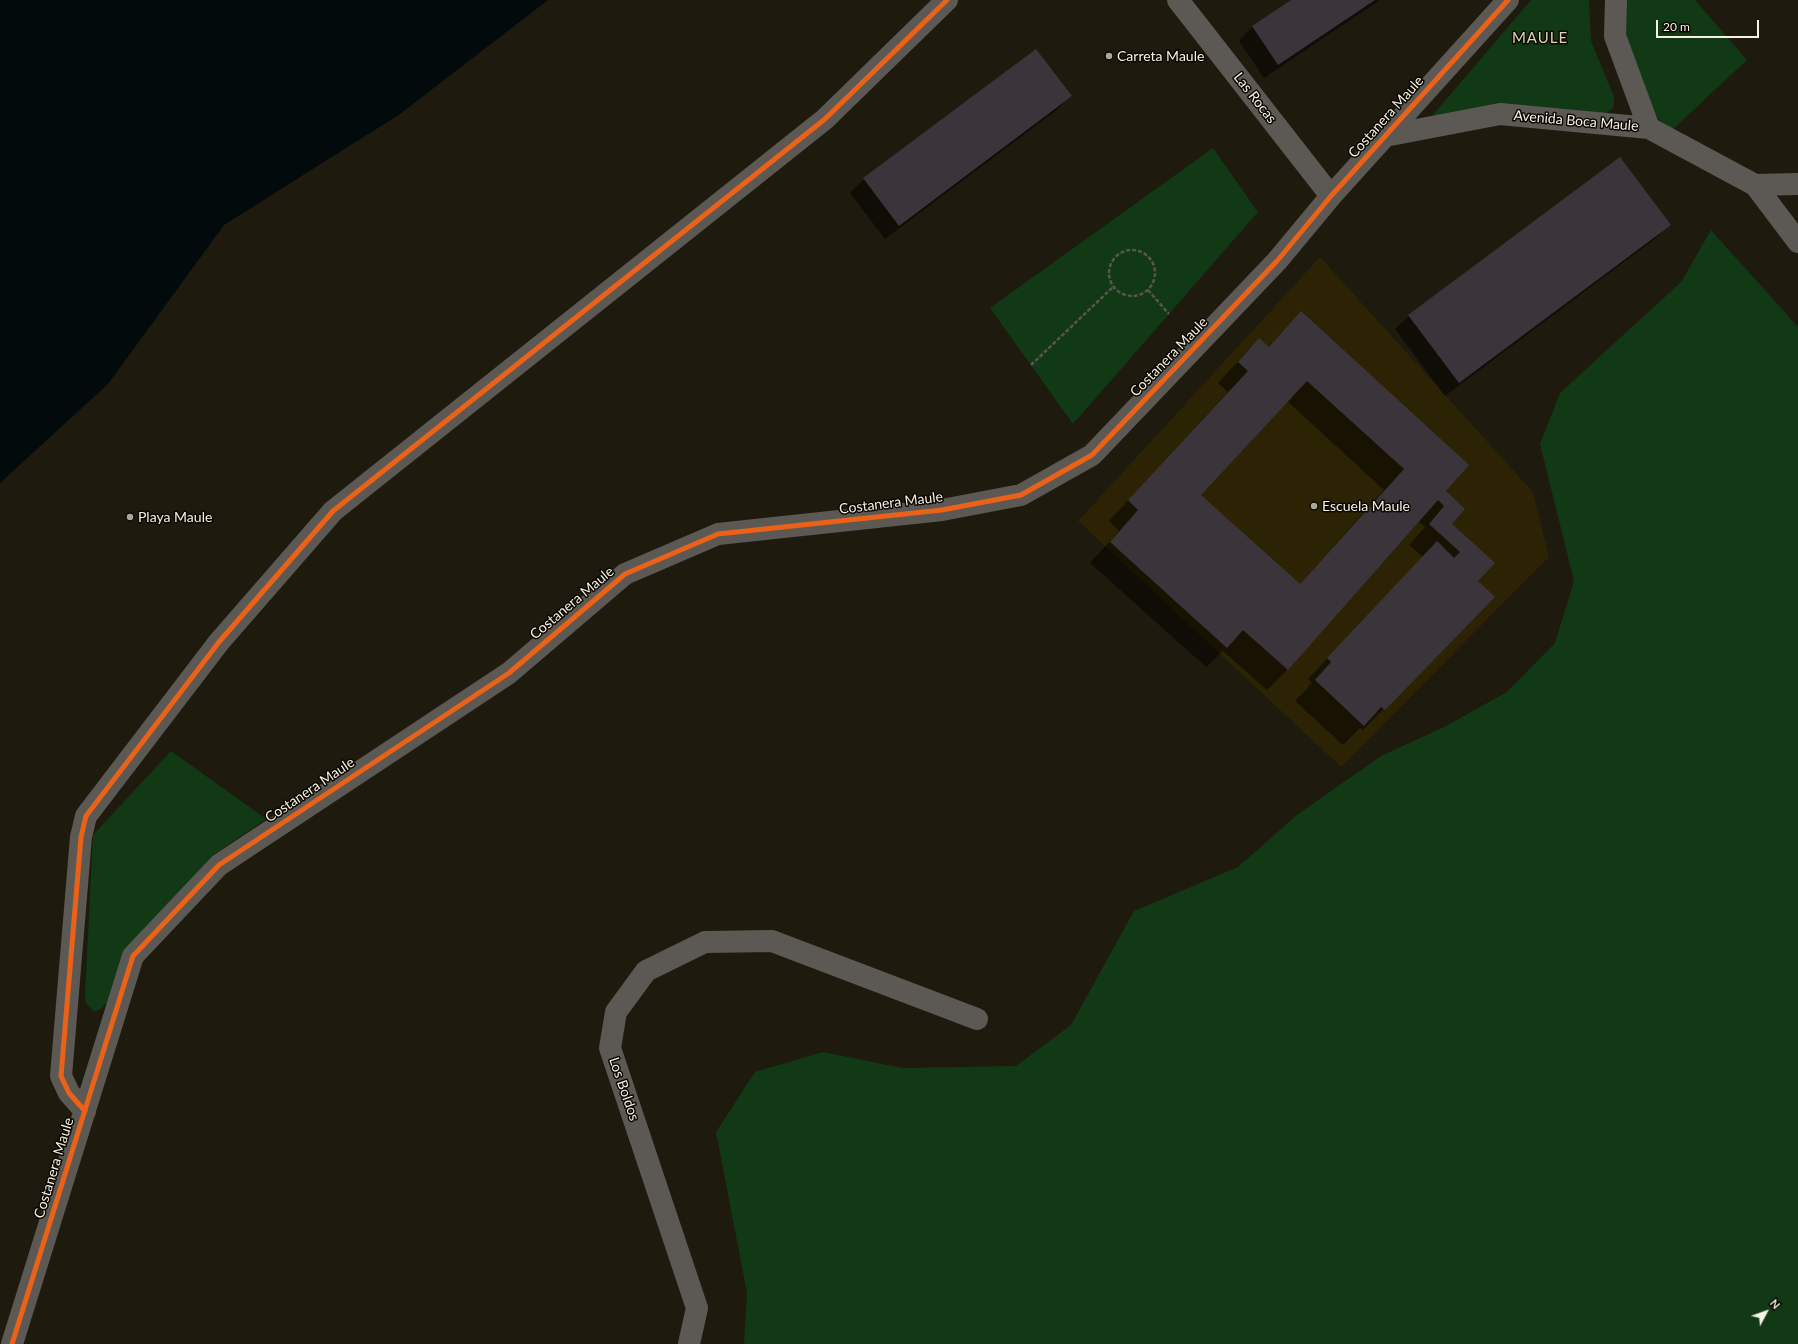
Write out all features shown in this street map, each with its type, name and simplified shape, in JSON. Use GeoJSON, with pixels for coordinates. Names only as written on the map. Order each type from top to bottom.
{"type":"FeatureCollection","features":[{"type":"Feature","properties":{"kind":"street"},"geometry":{"type":"LineString","coordinates":[[85,1111],[69,1093],[61,1076],[81,837],[86,816],[219,642],[333,511],[825,119],[947,0]]}},
{"type":"Feature","properties":{"kind":"street","name":"Las Rocas"},"geometry":{"type":"LineString","coordinates":[[1178,0],[1331,196]]}},
{"type":"Feature","properties":{"kind":"street","name":"Costanera Maule"},"geometry":{"type":"LineString","coordinates":[[12,1344],[133,956],[219,865],[509,673],[625,574],[718,534],[942,510],[1021,495],[1092,455],[1272,266],[1331,196],[1508,0]]}},
{"type":"Feature","properties":{"kind":"street"},"geometry":{"type":"LineString","coordinates":[[1616,0],[1615,36],[1649,128]]}},
{"type":"Feature","properties":{"kind":"street","name":"Avenida Boca Maule"},"geometry":{"type":"LineString","coordinates":[[1385,136],[1500,114],[1649,128],[1754,185]]}},
{"type":"Feature","properties":{"kind":"street"},"geometry":{"type":"LineString","coordinates":[[1754,185],[1798,184]]}},
{"type":"Feature","properties":{"kind":"street"},"geometry":{"type":"LineString","coordinates":[[1754,185],[1798,242]]}},
{"type":"Feature","properties":{"kind":"street","name":"Los Boldos"},"geometry":{"type":"LineString","coordinates":[[688,1344],[697,1308],[610,1048],[616,1012],[646,971],[705,942],[772,941],[977,1019]]}},
{"type":"Feature","properties":{"kind":"path"},"geometry":{"type":"LineString","coordinates":[[1126,250],[1133,250],[1141,252],[1147,256],[1154,268],[1153,283],[1148,290],[1141,294],[1126,295],[1119,292],[1113,286],[1109,278],[1110,264],[1118,254],[1126,250]]}},
{"type":"Feature","properties":{"kind":"path"},"geometry":{"type":"LineString","coordinates":[[1031,365],[1113,286]]}},
{"type":"Feature","properties":{"kind":"path"},"geometry":{"type":"LineString","coordinates":[[1148,290],[1169,314]]}},
{"type":"Feature","properties":{"kind":"shaded area"},"geometry":{"type":"Polygon","coordinates":[[[0,0],[548,0],[400,114],[224,225],[108,384],[0,483],[0,0]]]}},
{"type":"Feature","properties":{"kind":"shaded area","name":"Escuela Maule"},"geometry":{"type":"Polygon","coordinates":[[[1320,257],[1533,492],[1549,557],[1341,767],[1078,521],[1320,257]]]}},
{"type":"Feature","properties":{"kind":"green space"},"geometry":{"type":"Polygon","coordinates":[[[1531,0],[1589,0],[1591,41],[1614,97],[1613,108],[1604,115],[1502,105],[1432,116],[1531,0]]]}},
{"type":"Feature","properties":{"kind":"green space"},"geometry":{"type":"Polygon","coordinates":[[[1623,0],[1695,0],[1747,60],[1673,129],[1666,127],[1650,108],[1623,38],[1623,0]]]}},
{"type":"Feature","properties":{"kind":"green space"},"geometry":{"type":"Polygon","coordinates":[[[1213,148],[1258,212],[1073,424],[990,308],[1213,148]]]}},
{"type":"Feature","properties":{"kind":"green space"},"geometry":{"type":"Polygon","coordinates":[[[1711,230],[1798,327],[1798,1344],[744,1344],[747,1293],[716,1132],[755,1072],[823,1052],[902,1068],[1016,1066],[1071,1025],[1134,911],[1238,867],[1297,815],[1381,756],[1446,726],[1507,692],[1555,643],[1574,581],[1540,444],[1560,393],[1681,282],[1711,230]]]}},
{"type":"Feature","properties":{"kind":"green space"},"geometry":{"type":"Polygon","coordinates":[[[171,751],[266,819],[212,856],[125,951],[108,1001],[102,1008],[94,1012],[86,1003],[85,995],[93,835],[171,751]]]}},
{"type":"Feature","properties":{"kind":"building"},"geometry":{"type":"Polygon","coordinates":[[[1291,0],[1375,0],[1278,65],[1252,26],[1291,0]]]}},
{"type":"Feature","properties":{"kind":"building"},"geometry":{"type":"Polygon","coordinates":[[[1036,49],[1072,96],[899,226],[863,178],[1036,49]]]}},
{"type":"Feature","properties":{"kind":"building"},"geometry":{"type":"Polygon","coordinates":[[[1620,157],[1671,225],[1459,383],[1408,315],[1620,157]]]}},
{"type":"Feature","properties":{"kind":"building"},"geometry":{"type":"Polygon","coordinates":[[[1301,311],[1469,465],[1446,491],[1465,509],[1452,524],[1495,563],[1478,581],[1495,597],[1385,710],[1381,707],[1364,726],[1315,680],[1331,662],[1327,658],[1437,541],[1454,558],[1460,552],[1429,524],[1444,506],[1438,500],[1288,670],[1243,630],[1227,648],[1110,542],[1138,510],[1128,500],[1248,371],[1238,362],[1259,338],[1269,347],[1301,311]],[[1307,381],[1201,495],[1300,584],[1404,469],[1307,381]]]}},
{"type":"Feature","properties":{"kind":"cycle path"},"geometry":{"type":"LineString","coordinates":[[85,1111],[69,1093],[61,1076],[81,837],[86,816],[219,642],[333,511],[825,119],[947,0]]}},
{"type":"Feature","properties":{"kind":"cycle path"},"geometry":{"type":"LineString","coordinates":[[12,1344],[133,956],[219,865],[509,673],[625,574],[718,534],[942,510],[1021,495],[1092,455],[1277,261],[1331,196],[1508,0]]}},
{"type":"Feature","properties":{"kind":"place","name":"Carreta Maule"},"geometry":{"type":"Point","coordinates":[1109,56]}},
{"type":"Feature","properties":{"kind":"place","name":"Escuela Maule"},"geometry":{"type":"Point","coordinates":[1314,506]}},
{"type":"Feature","properties":{"kind":"place","name":"Playa Maule"},"geometry":{"type":"Point","coordinates":[130,517]}},
{"type":"Feature","properties":{"kind":"district","name":"MAULE"},"geometry":{"type":"Point","coordinates":[1540,38]}}]}
